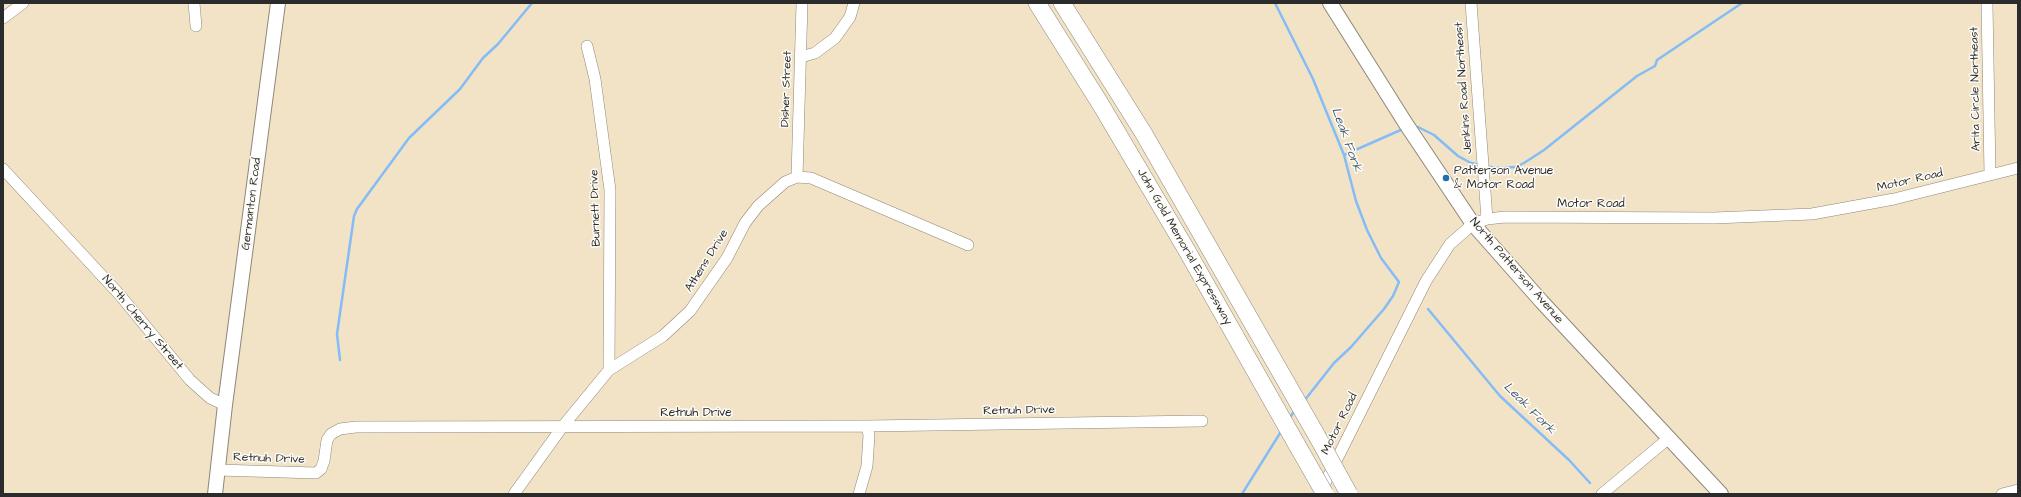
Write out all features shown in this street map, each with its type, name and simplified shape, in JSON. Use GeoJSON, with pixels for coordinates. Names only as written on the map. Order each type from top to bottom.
{"type":"FeatureCollection","features":[{"type":"Feature","properties":{"kind":"highway","name":"John Gold Memorial Expressway"},"geometry":{"type":"LineString","coordinates":[[1037,3],[1101,104],[1186,249],[1325,494]]}},
{"type":"Feature","properties":{"kind":"highway","name":"John Gold Memorial Expressway"},"geometry":{"type":"LineString","coordinates":[[1062,3],[1144,134],[1349,494]]}},
{"type":"Feature","properties":{"kind":"main road","name":"Germanton Road"},"geometry":{"type":"LineString","coordinates":[[225,405],[278,3]]}},
{"type":"Feature","properties":{"kind":"main road","name":"North Patterson Avenue"},"geometry":{"type":"LineString","coordinates":[[1330,3],[1406,124],[1472,224],[1721,494]]}},
{"type":"Feature","properties":{"kind":"main road"},"geometry":{"type":"LineString","coordinates":[[215,494],[225,405]]}},
{"type":"Feature","properties":{"kind":"street"},"geometry":{"type":"LineString","coordinates":[[3,18],[23,3]]}},
{"type":"Feature","properties":{"kind":"street"},"geometry":{"type":"LineString","coordinates":[[194,3],[196,26]]}},
{"type":"Feature","properties":{"kind":"street","name":"Disher Street"},"geometry":{"type":"LineString","coordinates":[[797,176],[802,3]]}},
{"type":"Feature","properties":{"kind":"street"},"geometry":{"type":"LineString","coordinates":[[801,57],[815,53],[835,38],[850,17],[854,3]]}},
{"type":"Feature","properties":{"kind":"street","name":"Jenkins Road Northeast"},"geometry":{"type":"LineString","coordinates":[[1472,3],[1487,219]]}},
{"type":"Feature","properties":{"kind":"street","name":"Arita Circle Northeast"},"geometry":{"type":"LineString","coordinates":[[1987,3],[1990,175]]}},
{"type":"Feature","properties":{"kind":"street","name":"Burnett Drive"},"geometry":{"type":"LineString","coordinates":[[587,46],[595,79],[610,190],[609,370]]}},
{"type":"Feature","properties":{"kind":"street","name":"Motor Road"},"geometry":{"type":"LineString","coordinates":[[1319,494],[1426,281],[1450,244],[1472,224],[1487,219],[1504,217],[1714,218],[1812,214],[1894,199],[2018,168]]}},
{"type":"Feature","properties":{"kind":"street","name":"North Cherry Street"},"geometry":{"type":"LineString","coordinates":[[3,169],[119,294],[190,380],[210,398],[225,405]]}},
{"type":"Feature","properties":{"kind":"street"},"geometry":{"type":"LineString","coordinates":[[797,176],[811,178],[968,245]]}},
{"type":"Feature","properties":{"kind":"street","name":"Athens Drive"},"geometry":{"type":"LineString","coordinates":[[514,494],[562,426],[609,370],[663,336],[690,310],[727,258],[745,223],[758,206],[774,190],[797,176]]}},
{"type":"Feature","properties":{"kind":"street","name":"Retnuh Drive"},"geometry":{"type":"LineString","coordinates":[[218,470],[316,473],[324,461],[327,440],[331,434],[340,429],[356,426],[867,426],[1202,422]]}},
{"type":"Feature","properties":{"kind":"street"},"geometry":{"type":"LineString","coordinates":[[859,494],[867,466],[869,435],[867,426]]}},
{"type":"Feature","properties":{"kind":"street"},"geometry":{"type":"LineString","coordinates":[[1602,494],[1669,438]]}},
{"type":"Feature","properties":{"kind":"street"},"geometry":{"type":"LineString","coordinates":[[2002,494],[2018,490]]}},
{"type":"Feature","properties":{"kind":"waterway"},"geometry":{"type":"LineString","coordinates":[[340,360],[337,334],[354,216],[357,209],[409,138],[460,89],[483,58],[498,44],[532,3]]}},
{"type":"Feature","properties":{"kind":"waterway","name":"Leak Fork"},"geometry":{"type":"LineString","coordinates":[[1275,3],[1313,79],[1344,155],[1356,201],[1367,230],[1381,258],[1399,282],[1393,296],[1384,309],[1351,347],[1334,363],[1304,401]]}},
{"type":"Feature","properties":{"kind":"waterway"},"geometry":{"type":"LineString","coordinates":[[1486,166],[1496,168],[1516,167],[1524,163],[1544,150],[1637,76],[1655,66],[1657,60],[1742,3]]}},
{"type":"Feature","properties":{"kind":"waterway"},"geometry":{"type":"LineString","coordinates":[[1414,127],[1418,127],[1434,135],[1458,156],[1471,163],[1481,165]]}},
{"type":"Feature","properties":{"kind":"waterway"},"geometry":{"type":"LineString","coordinates":[[1344,155],[1403,129]]}},
{"type":"Feature","properties":{"kind":"waterway","name":"Leak Fork"},"geometry":{"type":"LineString","coordinates":[[1428,309],[1500,396],[1569,460],[1590,483]]}},
{"type":"Feature","properties":{"kind":"waterway"},"geometry":{"type":"LineString","coordinates":[[1289,419],[1295,410]]}},
{"type":"Feature","properties":{"kind":"waterway"},"geometry":{"type":"LineString","coordinates":[[1242,494],[1282,430]]}},
{"type":"Feature","properties":{"kind":"place","name":"Patterson Avenue & Motor Road"},"geometry":{"type":"Point","coordinates":[1446,178]}}]}
